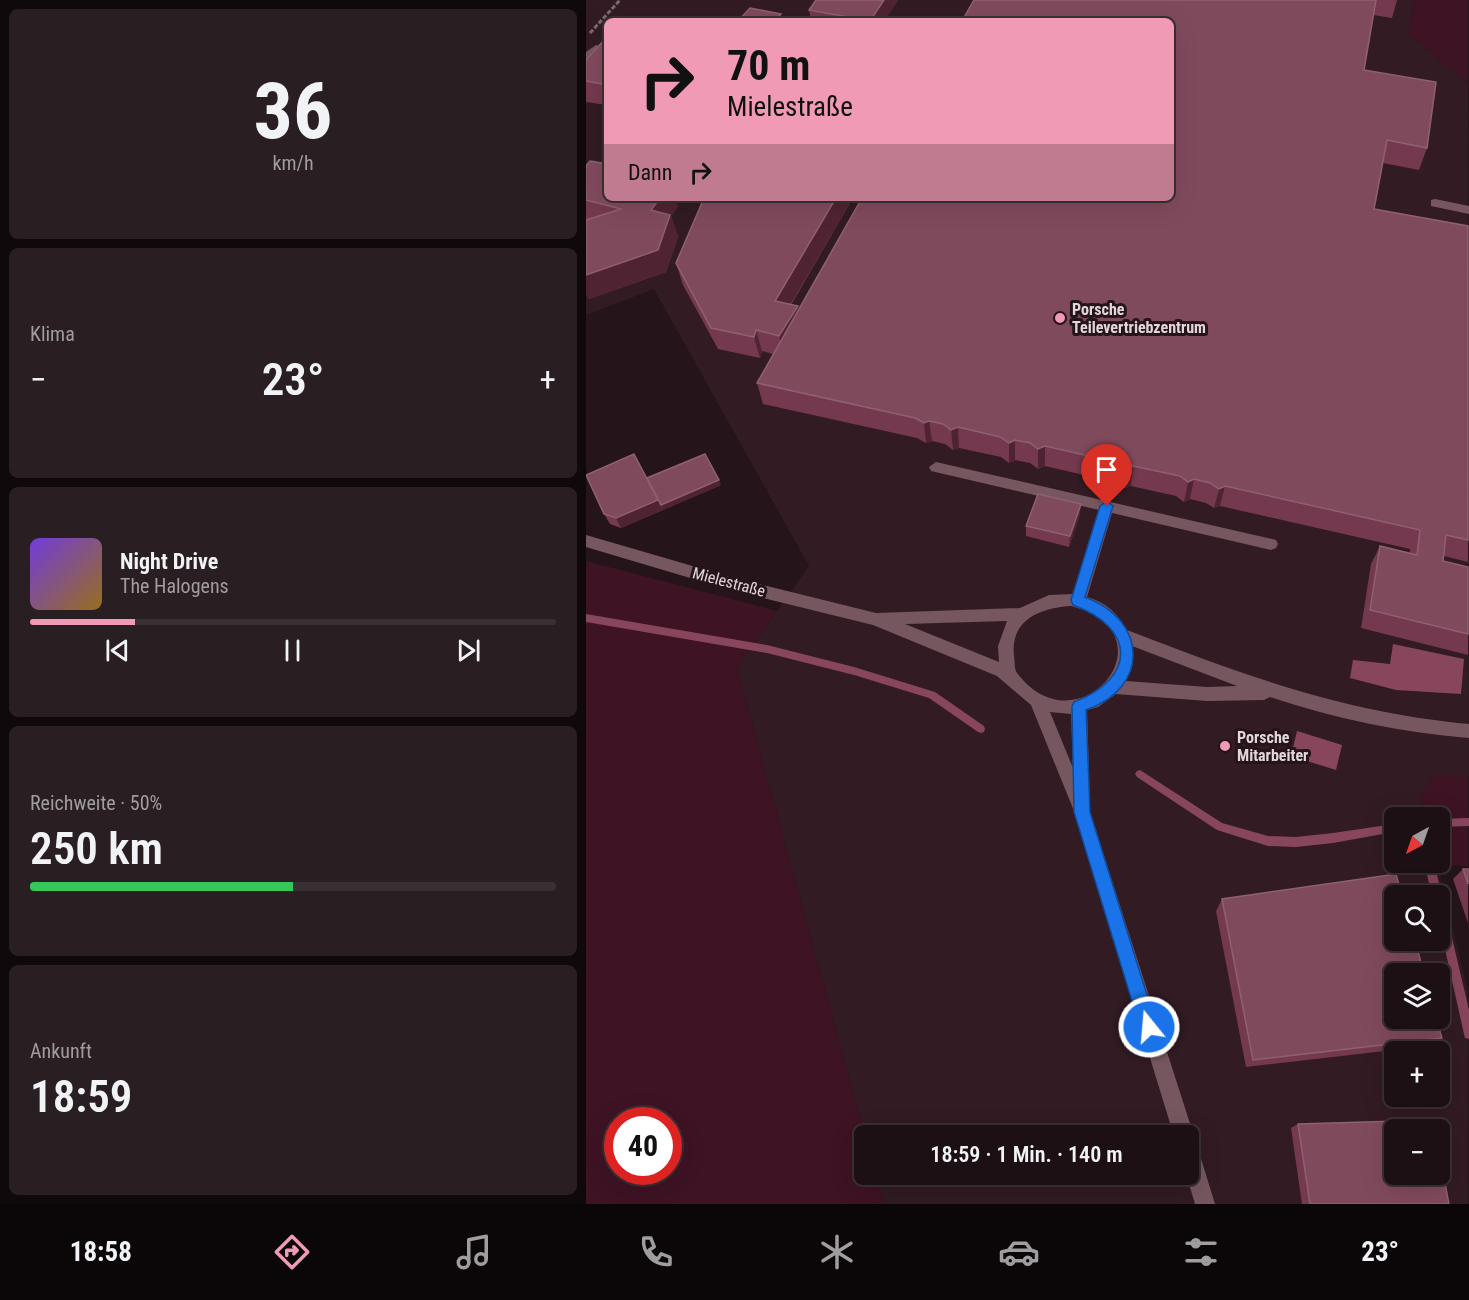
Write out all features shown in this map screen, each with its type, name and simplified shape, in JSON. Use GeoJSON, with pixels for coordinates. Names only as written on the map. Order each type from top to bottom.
{"type":"FeatureCollection","features":[{"type":"Feature","properties":{"kind":"street"},"geometry":{"type":"LineString","coordinates":[[586,57],[600,47]]}},
{"type":"Feature","properties":{"kind":"street"},"geometry":{"type":"LineString","coordinates":[[1435,203],[1468,210]]}},
{"type":"Feature","properties":{"kind":"street"},"geometry":{"type":"LineString","coordinates":[[936,467],[1271,544]]}},
{"type":"Feature","properties":{"kind":"street"},"geometry":{"type":"LineString","coordinates":[[1078,600],[1107,506]]}},
{"type":"Feature","properties":{"kind":"street","name":"Mielestraße"},"geometry":{"type":"LineString","coordinates":[[586,541],[747,588],[873,618],[1008,674],[1025,694],[1037,701],[1064,708],[1079,706],[1099,699],[1114,687]]}},
{"type":"Feature","properties":{"kind":"street","name":"Mielestraße"},"geometry":{"type":"LineString","coordinates":[[873,618],[1021,614],[1038,604],[1057,599],[1078,600],[1096,607],[1112,619],[1123,635]]}},
{"type":"Feature","properties":{"kind":"street"},"geometry":{"type":"LineString","coordinates":[[1008,674],[1003,658],[1004,642],[1010,627],[1021,614]]}},
{"type":"Feature","properties":{"kind":"street"},"geometry":{"type":"LineString","coordinates":[[1123,635],[1127,652],[1126,662],[1124,671],[1114,687],[1207,694],[1276,693]]}},
{"type":"Feature","properties":{"kind":"street"},"geometry":{"type":"LineString","coordinates":[[1123,635],[1212,672],[1276,693],[1393,724],[1468,731]]}},
{"type":"Feature","properties":{"kind":"street"},"geometry":{"type":"LineString","coordinates":[[1037,701],[1082,812],[1181,1125]]}},
{"type":"Feature","properties":{"kind":"street"},"geometry":{"type":"LineString","coordinates":[[1079,706],[1082,812]]}},
{"type":"Feature","properties":{"kind":"street"},"geometry":{"type":"LineString","coordinates":[[1199,1184],[1205,1204]]}},
{"type":"Feature","properties":{"kind":"path"},"geometry":{"type":"LineString","coordinates":[[586,37],[620,0]]}},
{"type":"Feature","properties":{"kind":"shaded area"},"geometry":{"type":"Polygon","coordinates":[[[586,0],[1414,0],[1408,34],[1468,83],[1469,776],[1434,776],[1420,796],[1423,807],[1384,807],[1384,873],[1439,873],[1442,885],[1384,885],[1384,951],[1450,951],[1450,917],[1468,991],[1468,1204],[884,1204],[879,1185],[1199,1185],[1199,1125],[862,1125],[737,668],[809,566],[654,289],[586,315],[586,0]]]}},
{"type":"Feature","properties":{"kind":"shaded area"},"geometry":{"type":"Polygon","coordinates":[[[1414,0],[1468,0],[1468,83],[1408,34],[1414,0]]]}},
{"type":"Feature","properties":{"kind":"shaded area"},"geometry":{"type":"Polygon","coordinates":[[[586,561],[777,611],[737,668],[862,1125],[854,1125],[854,1185],[879,1185],[884,1204],[586,1204],[586,561]]]}},
{"type":"Feature","properties":{"kind":"shaded area"},"geometry":{"type":"Polygon","coordinates":[[[1393,644],[1464,659],[1461,694],[1396,690],[1350,678],[1353,660],[1390,664],[1393,644]]]}},
{"type":"Feature","properties":{"kind":"shaded area"},"geometry":{"type":"Polygon","coordinates":[[[1297,731],[1342,745],[1336,770],[1291,756],[1297,731]]]}},
{"type":"Feature","properties":{"kind":"shaded area"},"geometry":{"type":"Polygon","coordinates":[[[1434,776],[1468,776],[1468,866],[1450,865],[1450,807],[1423,807],[1420,796],[1434,776]]]}},
{"type":"Feature","properties":{"kind":"building"},"geometry":{"type":"Polygon","coordinates":[[[816,0],[884,0],[872,18],[853,18],[809,10],[816,0]]]}},
{"type":"Feature","properties":{"kind":"building","name":"Porsche Teilevertriebzentrum"},"geometry":{"type":"Polygon","coordinates":[[[974,0],[1376,0],[1364,70],[1436,82],[1427,148],[1387,140],[1374,209],[1468,226],[1468,540],[1446,535],[1443,561],[1468,567],[1468,634],[1370,610],[1380,546],[1417,555],[1420,530],[1225,486],[1219,489],[1210,483],[1194,479],[1188,482],[1180,476],[1133,466],[1127,469],[1118,463],[1104,460],[1097,462],[1089,456],[1045,446],[1038,449],[1030,443],[1015,440],[1009,443],[1000,437],[958,427],[951,430],[943,424],[929,421],[924,423],[915,418],[757,383],[860,201],[1174,201],[1174,18],[964,18],[974,0]]]}},
{"type":"Feature","properties":{"kind":"building"},"geometry":{"type":"Polygon","coordinates":[[[750,8],[781,14],[778,18],[741,18],[750,8]]]}},
{"type":"Feature","properties":{"kind":"building"},"geometry":{"type":"Polygon","coordinates":[[[604,40],[604,84],[586,81],[586,60],[604,40]]]}},
{"type":"Feature","properties":{"kind":"building"},"geometry":{"type":"Polygon","coordinates":[[[590,161],[604,163],[604,201],[658,201],[651,210],[670,215],[658,250],[586,275],[586,220],[621,209],[586,200],[586,166],[590,161]]]}},
{"type":"Feature","properties":{"kind":"building"},"geometry":{"type":"Polygon","coordinates":[[[703,201],[834,201],[775,301],[798,306],[779,336],[756,330],[754,337],[711,328],[676,263],[703,201]]]}},
{"type":"Feature","properties":{"kind":"building"},"geometry":{"type":"Polygon","coordinates":[[[634,454],[658,500],[616,518],[604,514],[586,475],[634,454]]]}},
{"type":"Feature","properties":{"kind":"building"},"geometry":{"type":"Polygon","coordinates":[[[705,454],[719,480],[661,505],[647,478],[705,454]]]}},
{"type":"Feature","properties":{"kind":"building"},"geometry":{"type":"Polygon","coordinates":[[[1038,494],[1081,504],[1070,536],[1026,526],[1038,494]]]}},
{"type":"Feature","properties":{"kind":"building"},"geometry":{"type":"Polygon","coordinates":[[[1463,869],[1468,869],[1468,884],[1463,869]]]}},
{"type":"Feature","properties":{"kind":"building"},"geometry":{"type":"Polygon","coordinates":[[[1396,874],[1399,885],[1384,885],[1384,951],[1418,951],[1421,963],[1384,963],[1384,1029],[1439,1029],[1442,1038],[1384,1041],[1384,1045],[1253,1060],[1222,899],[1396,874]]]}},
{"type":"Feature","properties":{"kind":"building"},"geometry":{"type":"Polygon","coordinates":[[[1384,1121],[1384,1185],[1445,1185],[1449,1204],[1310,1204],[1298,1124],[1384,1121]]]}},
{"type":"Feature","properties":{"kind":"waterway"},"geometry":{"type":"LineString","coordinates":[[586,618],[767,649],[854,671],[932,695],[981,729]]}},
{"type":"Feature","properties":{"kind":"waterway"},"geometry":{"type":"LineString","coordinates":[[1140,774],[1220,827],[1268,841],[1296,842],[1384,830]]}},
{"type":"Feature","properties":{"kind":"waterway"},"geometry":{"type":"LineString","coordinates":[[1450,823],[1469,822]]}},
{"type":"Feature","properties":{"kind":"waterway"},"geometry":{"type":"LineString","coordinates":[[1432,873],[1434,885]]}},
{"type":"Feature","properties":{"kind":"waterway"},"geometry":{"type":"LineString","coordinates":[[1450,951],[1469,1034]]}},
{"type":"Feature","properties":{"kind":"place","name":"Porsche Teilevertriebzentrum"},"geometry":{"type":"Point","coordinates":[1060,318]}},
{"type":"Feature","properties":{"kind":"place","name":"Porsche Mitarbeiter"},"geometry":{"type":"Point","coordinates":[1225,746]}},
{"type":"Feature","properties":{"kind":"route"},"geometry":{"type":"LineString","coordinates":[[1107,506],[1078,600],[1096,607],[1112,619],[1123,635],[1127,652],[1124,671],[1114,687],[1099,699],[1079,706],[1082,812],[1149,1027]]}}]}
